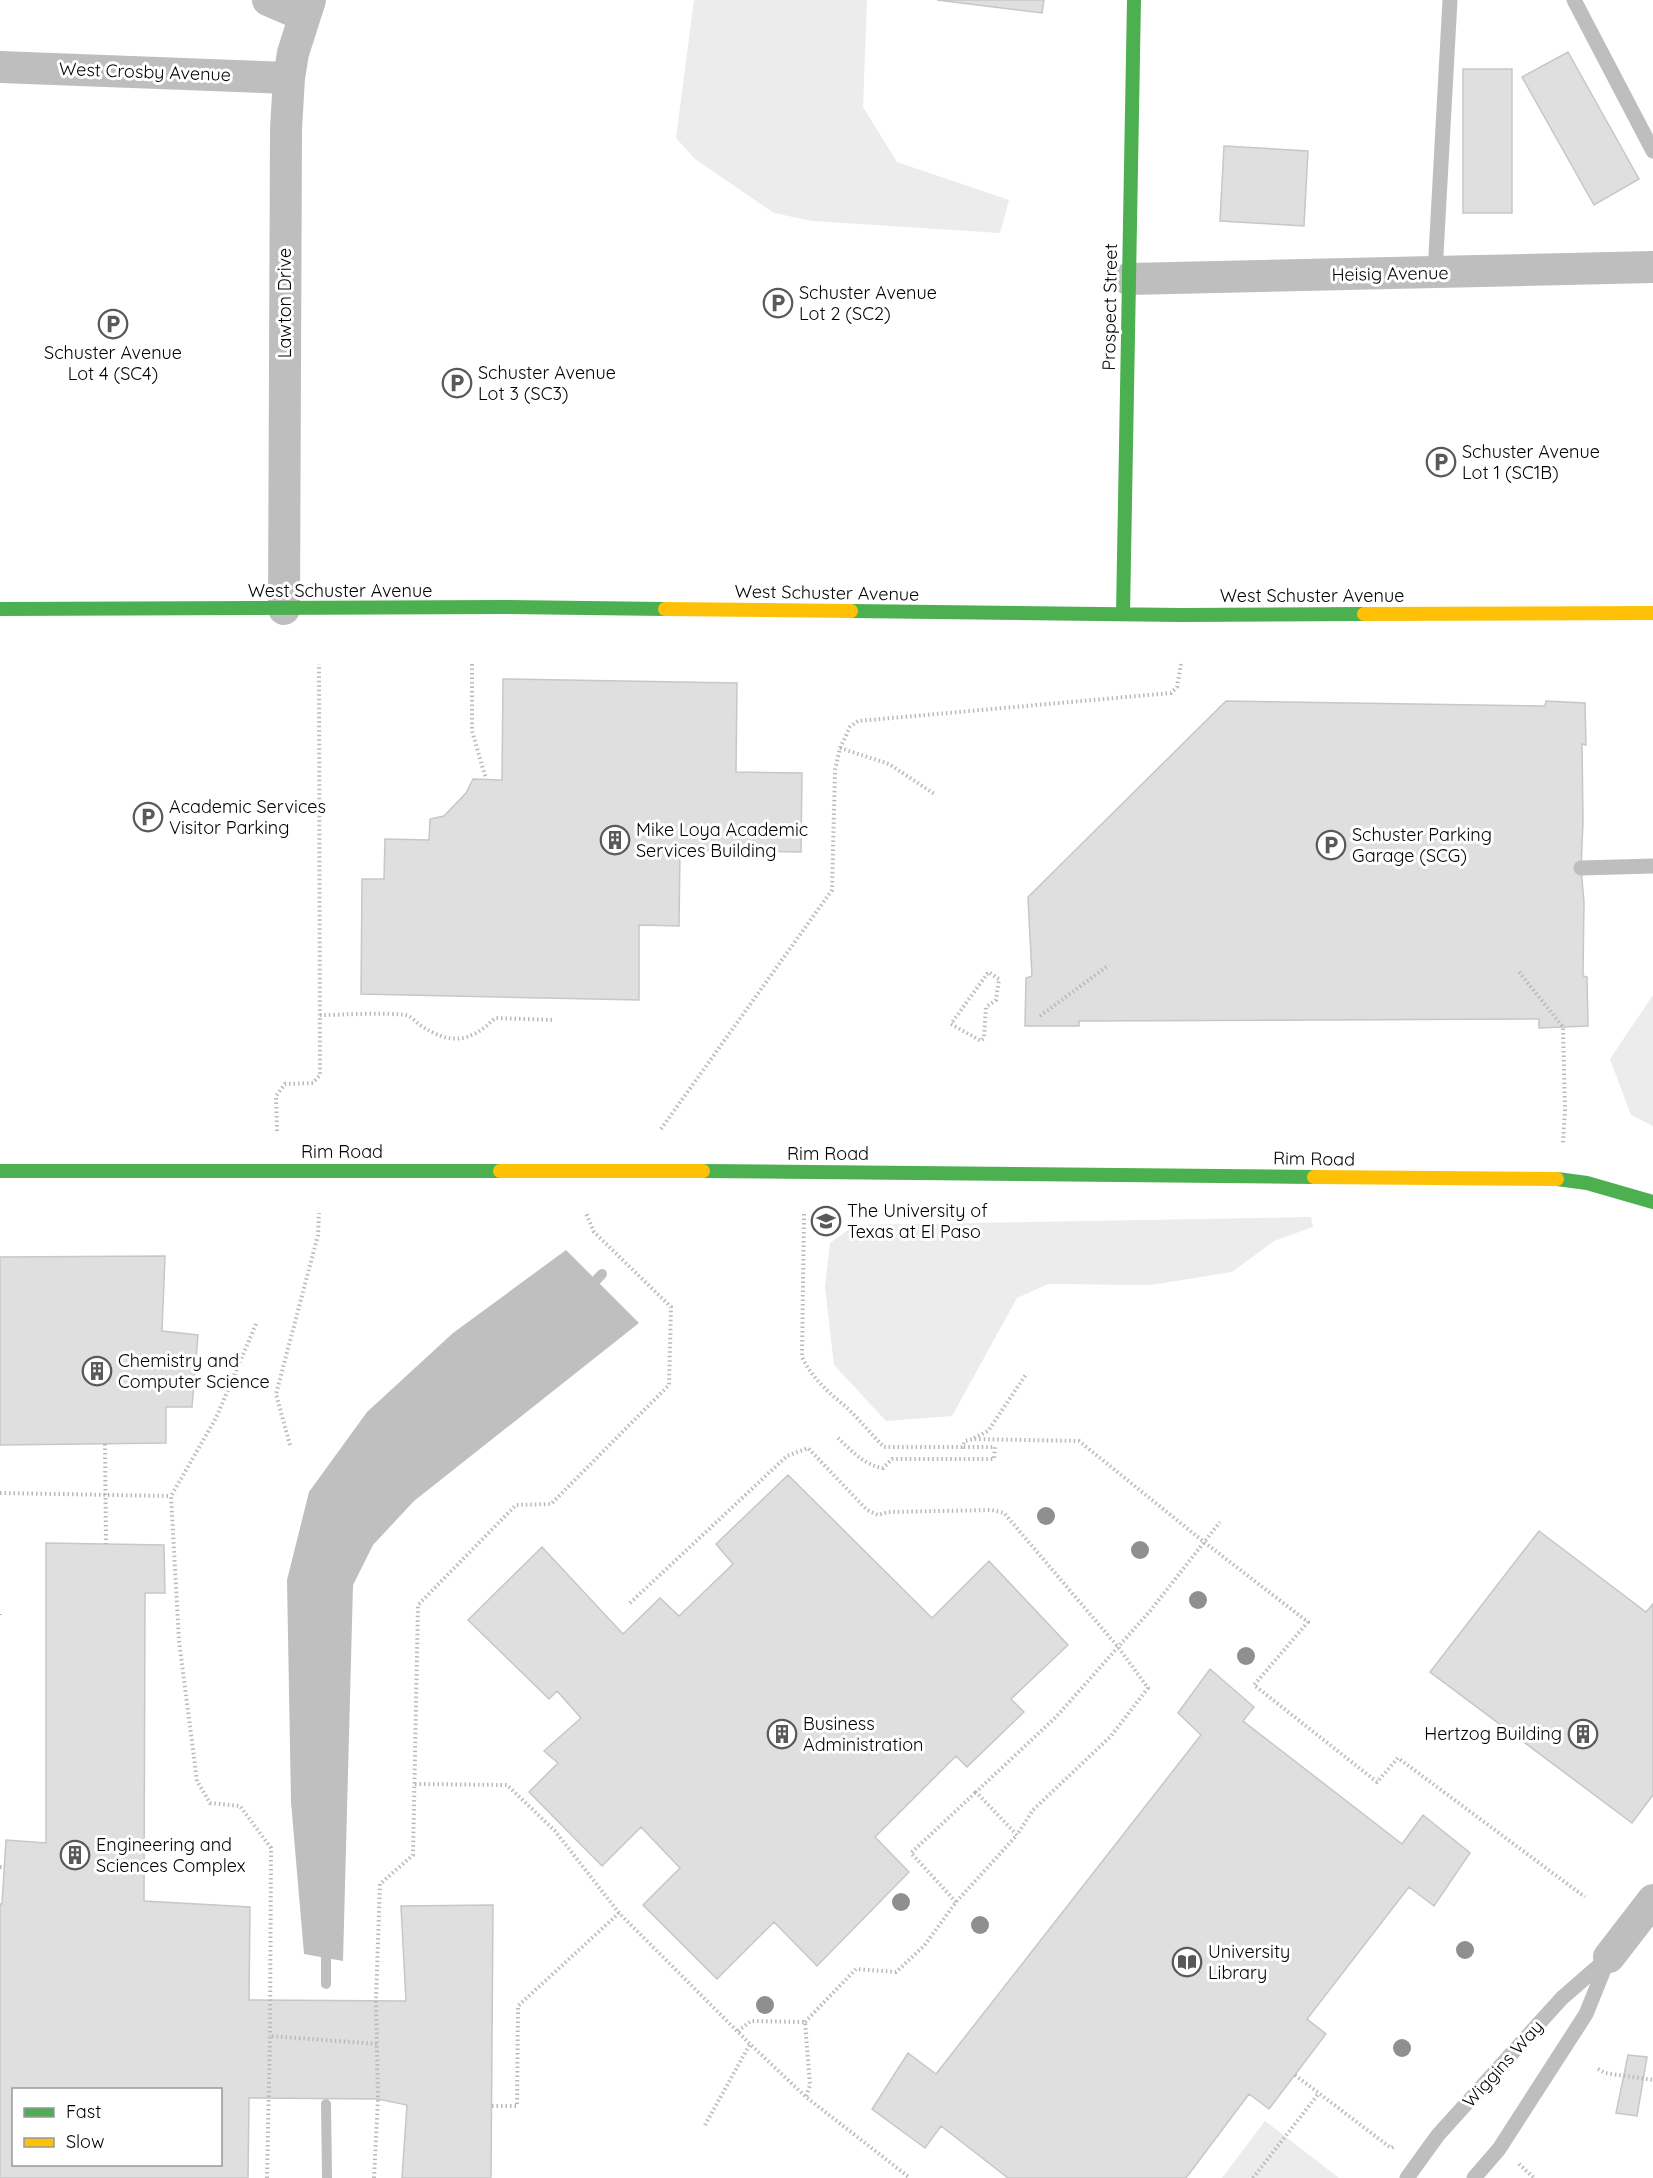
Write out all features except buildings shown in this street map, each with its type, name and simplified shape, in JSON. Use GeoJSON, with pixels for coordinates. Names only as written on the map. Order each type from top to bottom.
{"type":"FeatureCollection","features":[{"type":"Feature","properties":{"kind":"street"},"geometry":{"type":"LineString","coordinates":[[268,0],[307,8]]}},
{"type":"Feature","properties":{"kind":"street","name":"Prospect Street"},"geometry":{"type":"LineString","coordinates":[[1123,614],[1134,0]]}},
{"type":"Feature","properties":{"kind":"street","name":"Lawton Drive"},"geometry":{"type":"LineString","coordinates":[[284,609],[286,129],[293,53],[307,8]]}},
{"type":"Feature","properties":{"kind":"street","name":"West Crosby Avenue"},"geometry":{"type":"LineString","coordinates":[[0,67],[289,78]]}},
{"type":"Feature","properties":{"kind":"street","name":"Heisig Avenue"},"geometry":{"type":"LineString","coordinates":[[1128,279],[1653,267]]}},
{"type":"Feature","properties":{"kind":"street","name":"West Schuster Avenue"},"geometry":{"type":"LineString","coordinates":[[0,609],[506,607],[1123,614],[1653,613]]}},
{"type":"Feature","properties":{"kind":"street","name":"Rim Road"},"geometry":{"type":"LineString","coordinates":[[0,1171],[745,1171],[1561,1179],[1587,1183],[1653,1202]]}},
{"type":"Feature","properties":{"kind":"street","name":"Wiggins Way"},"geometry":{"type":"LineString","coordinates":[[1609,1958],[1653,1900]]}},
{"type":"Feature","properties":{"kind":"lane"},"geometry":{"type":"LineString","coordinates":[[1435,273],[1450,0]]}},
{"type":"Feature","properties":{"kind":"lane"},"geometry":{"type":"LineString","coordinates":[[1574,0],[1653,151]]}},
{"type":"Feature","properties":{"kind":"lane"},"geometry":{"type":"LineString","coordinates":[[1581,868],[1653,866]]}},
{"type":"Feature","properties":{"kind":"lane","name":"Wiggins Way"},"geometry":{"type":"LineString","coordinates":[[1407,2178],[1438,2135],[1562,1998],[1609,1958]]}},
{"type":"Feature","properties":{"kind":"lane","name":"Wiggins Way"},"geometry":{"type":"LineString","coordinates":[[1474,2178],[1504,2141],[1586,2014],[1609,1958]]}},
{"type":"Feature","properties":{"kind":"path"},"geometry":{"type":"LineString","coordinates":[[277,1131],[276,1096],[280,1090],[285,1084],[313,1083],[320,1075],[319,664]]}},
{"type":"Feature","properties":{"kind":"path"},"geometry":{"type":"LineString","coordinates":[[472,664],[472,731],[486,779]]}},
{"type":"Feature","properties":{"kind":"path"},"geometry":{"type":"LineString","coordinates":[[661,1129],[832,890],[834,770],[840,748],[850,727],[858,721],[1171,693],[1177,687],[1181,664]]}},
{"type":"Feature","properties":{"kind":"path"},"geometry":{"type":"LineString","coordinates":[[840,748],[889,764],[936,795]]}},
{"type":"Feature","properties":{"kind":"path"},"geometry":{"type":"LineString","coordinates":[[1040,1016],[1109,965]]}},
{"type":"Feature","properties":{"kind":"path"},"geometry":{"type":"LineString","coordinates":[[1519,972],[1563,1027],[1565,1110],[1563,1147]]}},
{"type":"Feature","properties":{"kind":"path"},"geometry":{"type":"LineString","coordinates":[[990,973],[999,979],[996,1000],[986,1007],[984,1038],[981,1041],[951,1024],[990,973]]}},
{"type":"Feature","properties":{"kind":"path"},"geometry":{"type":"LineString","coordinates":[[320,1015],[407,1015],[436,1034],[449,1038],[465,1038],[474,1035],[495,1018],[555,1020]]}},
{"type":"Feature","properties":{"kind":"path"},"geometry":{"type":"LineString","coordinates":[[290,1445],[276,1394],[318,1235],[319,1213]]}},
{"type":"Feature","properties":{"kind":"path"},"geometry":{"type":"LineString","coordinates":[[374,2178],[378,2099],[376,2000],[380,1884],[413,1856],[418,1605],[516,1505],[551,1504],[669,1385],[670,1307],[594,1232],[586,1213]]}},
{"type":"Feature","properties":{"kind":"path"},"geometry":{"type":"LineString","coordinates":[[804,1214],[802,1357],[808,1368],[830,1396],[845,1407],[884,1447],[995,1447],[994,1459],[892,1459],[883,1468],[872,1466],[859,1458],[838,1438]]}},
{"type":"Feature","properties":{"kind":"path"},"geometry":{"type":"LineString","coordinates":[[256,1324],[216,1418],[171,1496],[179,1641],[197,1781],[210,1803],[240,1806],[271,1848],[267,2178]]}},
{"type":"Feature","properties":{"kind":"path"},"geometry":{"type":"LineString","coordinates":[[974,1439],[988,1431],[1027,1372]]}},
{"type":"Feature","properties":{"kind":"path"},"geometry":{"type":"LineString","coordinates":[[962,1447],[965,1441],[974,1439],[1079,1441],[1308,1622],[1254,1685],[1377,1782],[1398,1758],[1585,1897]]}},
{"type":"Feature","properties":{"kind":"path"},"geometry":{"type":"LineString","coordinates":[[105,1444],[106,1544]]}},
{"type":"Feature","properties":{"kind":"path"},"geometry":{"type":"LineString","coordinates":[[630,1603],[787,1456],[808,1448],[867,1510],[878,1515],[888,1512],[992,1510],[1004,1514],[1118,1647],[1148,1688],[1111,1736],[1033,1810],[1017,1834],[956,1902],[924,1946],[896,1972],[856,1968],[805,2022],[751,2021],[738,2031]]}},
{"type":"Feature","properties":{"kind":"path"},"geometry":{"type":"LineString","coordinates":[[0,1493],[171,1496]]}},
{"type":"Feature","properties":{"kind":"path"},"geometry":{"type":"LineString","coordinates":[[956,1902],[911,1853],[1057,1716],[1150,1611],[1220,1522]]}},
{"type":"Feature","properties":{"kind":"path"},"geometry":{"type":"LineString","coordinates":[[415,1784],[507,1785],[555,1832],[619,1913],[750,2044],[806,2097],[910,2178]]}},
{"type":"Feature","properties":{"kind":"path"},"geometry":{"type":"LineString","coordinates":[[976,1792],[1017,1834]]}},
{"type":"Feature","properties":{"kind":"path"},"geometry":{"type":"LineString","coordinates":[[492,2106],[517,2106],[518,2006],[619,1913]]}},
{"type":"Feature","properties":{"kind":"path"},"geometry":{"type":"LineString","coordinates":[[805,2022],[810,2085],[806,2097]]}},
{"type":"Feature","properties":{"kind":"path"},"geometry":{"type":"LineString","coordinates":[[270,2036],[378,2044]]}},
{"type":"Feature","properties":{"kind":"path"},"geometry":{"type":"LineString","coordinates":[[705,2125],[750,2044]]}},
{"type":"Feature","properties":{"kind":"path"},"geometry":{"type":"LineString","coordinates":[[1598,2069],[1605,2073],[1653,2080]]}},
{"type":"Feature","properties":{"kind":"path"},"geometry":{"type":"LineString","coordinates":[[1295,2075],[1391,2148]]}},
{"type":"Feature","properties":{"kind":"path"},"geometry":{"type":"LineString","coordinates":[[1253,2178],[1319,2093]]}},
{"type":"Feature","properties":{"kind":"shaded area"},"geometry":{"type":"Polygon","coordinates":[[[694,0],[867,0],[863,107],[897,162],[1009,200],[1000,233],[812,221],[774,213],[695,159],[676,138],[694,0]]]}},
{"type":"Feature","properties":{"kind":"shaded area"},"geometry":{"type":"Polygon","coordinates":[[[1653,995],[1653,1126],[1631,1115],[1610,1059],[1653,995]]]}},
{"type":"Feature","properties":{"kind":"shaded area"},"geometry":{"type":"Polygon","coordinates":[[[1311,1217],[1313,1227],[1274,1241],[1232,1272],[1151,1285],[1048,1284],[1017,1298],[952,1416],[886,1421],[834,1365],[825,1287],[830,1243],[855,1225],[1311,1217]]]}},
{"type":"Feature","properties":{"kind":"shaded area"},"geometry":{"type":"Polygon","coordinates":[[[566,1250],[639,1323],[414,1501],[373,1545],[353,1585],[343,1961],[304,1954],[291,1802],[287,1580],[309,1492],[367,1412],[453,1333],[566,1250]]]}},
{"type":"Feature","properties":{"kind":"shaded area"},"geometry":{"type":"Polygon","coordinates":[[[1265,2121],[1339,2178],[1222,2178],[1265,2121]]]}},
{"type":"Feature","properties":{"kind":"waterway"},"geometry":{"type":"LineString","coordinates":[[587,1290],[602,1274]]}},
{"type":"Feature","properties":{"kind":"waterway"},"geometry":{"type":"LineString","coordinates":[[326,1945],[326,1984]]}},
{"type":"Feature","properties":{"kind":"waterway"},"geometry":{"type":"LineString","coordinates":[[326,2104],[327,2178]]}},
{"type":"Feature","properties":{"kind":"traffic: fast"},"geometry":{"type":"LineString","coordinates":[[1123,614],[1134,0]]}},
{"type":"Feature","properties":{"kind":"traffic: fast"},"geometry":{"type":"LineString","coordinates":[[0,609],[506,607],[665,609]]}},
{"type":"Feature","properties":{"kind":"traffic: fast"},"geometry":{"type":"LineString","coordinates":[[851,611],[1181,615],[1364,614]]}},
{"type":"Feature","properties":{"kind":"traffic: fast"},"geometry":{"type":"LineString","coordinates":[[0,1171],[500,1171]]}},
{"type":"Feature","properties":{"kind":"traffic: fast"},"geometry":{"type":"LineString","coordinates":[[703,1171],[1314,1177]]}},
{"type":"Feature","properties":{"kind":"traffic: fast"},"geometry":{"type":"LineString","coordinates":[[1557,1179],[1587,1183],[1653,1202]]}},
{"type":"Feature","properties":{"kind":"traffic: slow"},"geometry":{"type":"LineString","coordinates":[[665,609],[851,611]]}},
{"type":"Feature","properties":{"kind":"traffic: slow"},"geometry":{"type":"LineString","coordinates":[[1364,614],[1653,613]]}},
{"type":"Feature","properties":{"kind":"traffic: slow"},"geometry":{"type":"LineString","coordinates":[[500,1171],[703,1171]]}},
{"type":"Feature","properties":{"kind":"traffic: slow"},"geometry":{"type":"LineString","coordinates":[[1314,1177],[1557,1179]]}},
{"type":"Feature","properties":{"kind":"place","name":"Schuster Avenue Lot 2 (SC2)"},"geometry":{"type":"Point","coordinates":[778,303]}},
{"type":"Feature","properties":{"kind":"place","name":"Schuster Avenue Lot 4 (SC4)"},"geometry":{"type":"Point","coordinates":[113,324]}},
{"type":"Feature","properties":{"kind":"place","name":"Schuster Avenue Lot 3 (SC3)"},"geometry":{"type":"Point","coordinates":[457,383]}},
{"type":"Feature","properties":{"kind":"place","name":"Schuster Avenue Lot 1 (SC1B)"},"geometry":{"type":"Point","coordinates":[1441,462]}},
{"type":"Feature","properties":{"kind":"place","name":"Academic Services Visitor Parking"},"geometry":{"type":"Point","coordinates":[148,817]}},
{"type":"Feature","properties":{"kind":"place","name":"Mike Loya Academic Services Building"},"geometry":{"type":"Point","coordinates":[615,840]}},
{"type":"Feature","properties":{"kind":"place","name":"Schuster Parking Garage (SCG)"},"geometry":{"type":"Point","coordinates":[1331,845]}},
{"type":"Feature","properties":{"kind":"place","name":"The University of Texas at El Paso"},"geometry":{"type":"Point","coordinates":[826,1221]}},
{"type":"Feature","properties":{"kind":"place","name":"Chemistry and Computer Science"},"geometry":{"type":"Point","coordinates":[97,1371]}},
{"type":"Feature","properties":{"kind":"place","name":"Business Administration"},"geometry":{"type":"Point","coordinates":[782,1734]}},
{"type":"Feature","properties":{"kind":"place","name":"Hertzog Building"},"geometry":{"type":"Point","coordinates":[1583,1734]}},
{"type":"Feature","properties":{"kind":"place","name":"Engineering and Sciences Complex"},"geometry":{"type":"Point","coordinates":[75,1855]}},
{"type":"Feature","properties":{"kind":"place","name":"University Library"},"geometry":{"type":"Point","coordinates":[1187,1962]}}]}
